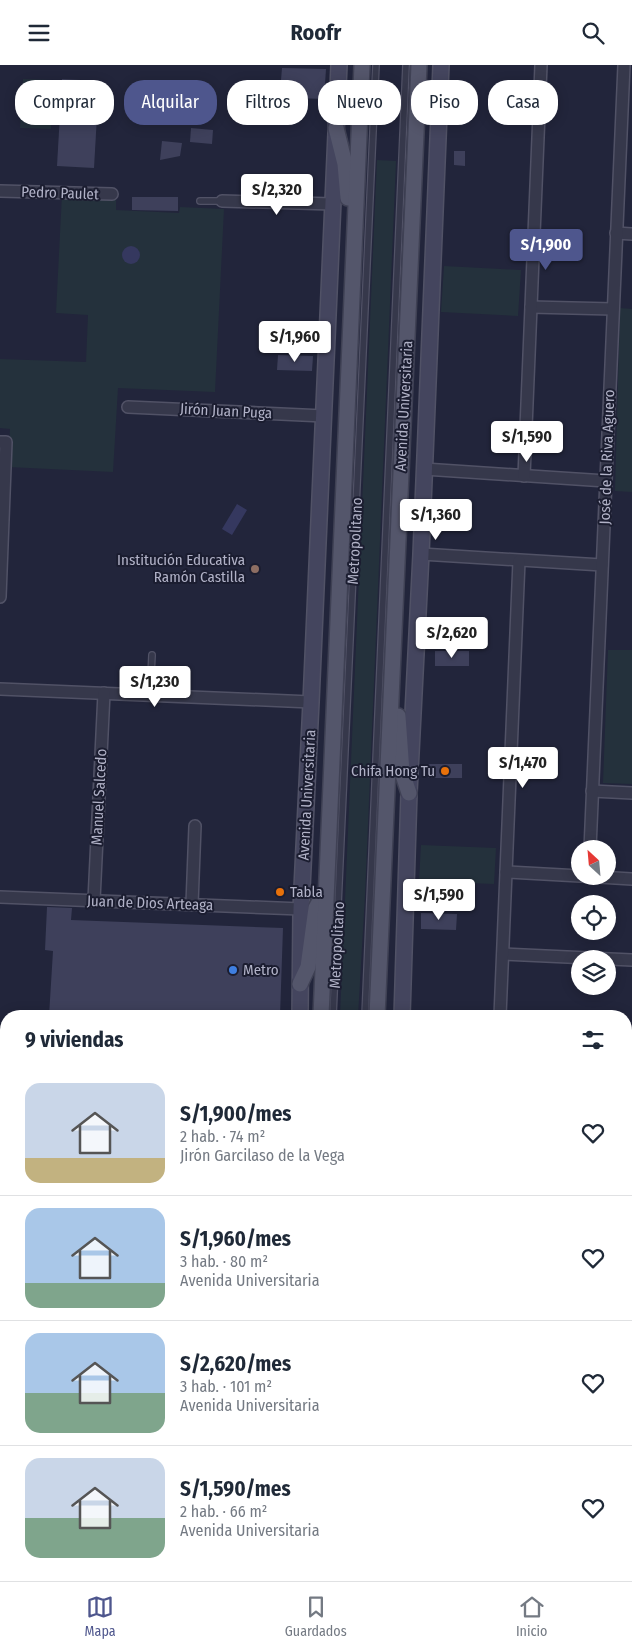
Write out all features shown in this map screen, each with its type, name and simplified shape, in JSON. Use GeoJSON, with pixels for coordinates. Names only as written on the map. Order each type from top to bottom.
{"type":"FeatureCollection","features":[{"type":"Feature","properties":{"kind":"main road","name":"Avenida Universitaria"},"geometry":{"type":"LineString","coordinates":[[321,1010],[362,65]]}},
{"type":"Feature","properties":{"kind":"main road","name":"Avenida Universitaria"},"geometry":{"type":"LineString","coordinates":[[418,80],[419,65]]}},
{"type":"Feature","properties":{"kind":"main road"},"geometry":{"type":"LineString","coordinates":[[425,80],[428,65]]}},
{"type":"Feature","properties":{"kind":"main road","name":"Avenida Universitaria"},"geometry":{"type":"LineString","coordinates":[[377,1010],[416,125]]}},
{"type":"Feature","properties":{"kind":"main road"},"geometry":{"type":"LineString","coordinates":[[336,128],[345,164],[349,211],[355,222]]}},
{"type":"Feature","properties":{"kind":"main road"},"geometry":{"type":"LineString","coordinates":[[391,676],[396,689],[402,772],[409,793]]}},
{"type":"Feature","properties":{"kind":"main road"},"geometry":{"type":"LineString","coordinates":[[300,984],[308,967],[316,908],[327,889]]}},
{"type":"Feature","properties":{"kind":"street","name":"Avenida Universitaria"},"geometry":{"type":"LineString","coordinates":[[300,1010],[301,909],[339,65]]}},
{"type":"Feature","properties":{"kind":"street","name":"Avenida Universitaria"},"geometry":{"type":"LineString","coordinates":[[402,1010],[409,793],[421,555],[440,65]]}},
{"type":"Feature","properties":{"kind":"street"},"geometry":{"type":"LineString","coordinates":[[524,475],[541,65]]}},
{"type":"Feature","properties":{"kind":"street","name":"José de la Riva Aguero"},"geometry":{"type":"LineString","coordinates":[[590,840],[624,65]]}},
{"type":"Feature","properties":{"kind":"street","name":"Pedro Paulet"},"geometry":{"type":"LineString","coordinates":[[4,191],[112,194]]}},
{"type":"Feature","properties":{"kind":"street"},"geometry":{"type":"LineString","coordinates":[[222,201],[333,204]]}},
{"type":"Feature","properties":{"kind":"street"},"geometry":{"type":"LineString","coordinates":[[616,233],[632,234]]}},
{"type":"Feature","properties":{"kind":"street"},"geometry":{"type":"LineString","coordinates":[[531,307],[613,309]]}},
{"type":"Feature","properties":{"kind":"street","name":"Jirón Juan Puga"},"geometry":{"type":"LineString","coordinates":[[128,407],[324,416]]}},
{"type":"Feature","properties":{"kind":"street"},"geometry":{"type":"LineString","coordinates":[[0,597],[3,442]]}},
{"type":"Feature","properties":{"kind":"street"},"geometry":{"type":"LineString","coordinates":[[424,469],[606,481]]}},
{"type":"Feature","properties":{"kind":"street"},"geometry":{"type":"LineString","coordinates":[[421,555],[602,565]]}},
{"type":"Feature","properties":{"kind":"street"},"geometry":{"type":"LineString","coordinates":[[500,1010],[520,561]]}},
{"type":"Feature","properties":{"kind":"street"},"geometry":{"type":"LineString","coordinates":[[0,689],[311,702]]}},
{"type":"Feature","properties":{"kind":"street","name":"Manuel Salcedo"},"geometry":{"type":"LineString","coordinates":[[94,900],[104,693]]}},
{"type":"Feature","properties":{"kind":"street"},"geometry":{"type":"LineString","coordinates":[[592,791],[632,793]]}},
{"type":"Feature","properties":{"kind":"street"},"geometry":{"type":"LineString","coordinates":[[192,904],[195,826]]}},
{"type":"Feature","properties":{"kind":"street"},"geometry":{"type":"LineString","coordinates":[[506,872],[571,875]]}},
{"type":"Feature","properties":{"kind":"street"},"geometry":{"type":"LineString","coordinates":[[616,878],[632,879]]}},
{"type":"Feature","properties":{"kind":"street","name":"Juan de Dios Arteaga"},"geometry":{"type":"LineString","coordinates":[[0,897],[301,909]]}},
{"type":"Feature","properties":{"kind":"street"},"geometry":{"type":"LineString","coordinates":[[503,954],[632,960]]}},
{"type":"Feature","properties":{"kind":"lane","name":"Metropolitano"},"geometry":{"type":"LineString","coordinates":[[334,1010],[376,65]]}},
{"type":"Feature","properties":{"kind":"lane","name":"Metropolitano"},"geometry":{"type":"LineString","coordinates":[[365,1010],[406,65]]}},
{"type":"Feature","properties":{"kind":"lane"},"geometry":{"type":"LineString","coordinates":[[200,201],[222,201]]}},
{"type":"Feature","properties":{"kind":"lane"},"geometry":{"type":"LineString","coordinates":[[150,695],[152,655]]}},
{"type":"Feature","properties":{"kind":"shaded area"},"geometry":{"type":"Polygon","coordinates":[[[20,125],[51,125],[51,129],[20,128],[20,125]]]}},
{"type":"Feature","properties":{"kind":"shaded area"},"geometry":{"type":"Polygon","coordinates":[[[377,160],[396,161],[365,895],[358,1010],[340,1010],[377,160]]]}},
{"type":"Feature","properties":{"kind":"shaded area"},"geometry":{"type":"Polygon","coordinates":[[[62,194],[116,197],[116,210],[179,213],[180,207],[224,209],[215,392],[118,388],[113,472],[8,467],[10,429],[0,428],[0,359],[86,362],[88,315],[56,313],[62,194]]]}},
{"type":"Feature","properties":{"kind":"shaded area"},"geometry":{"type":"Polygon","coordinates":[[[444,266],[521,270],[518,316],[441,312],[444,266]]]}},
{"type":"Feature","properties":{"kind":"shaded area"},"geometry":{"type":"Polygon","coordinates":[[[620,308],[632,309],[632,492],[615,491],[620,308]]]}},
{"type":"Feature","properties":{"kind":"shaded area"},"geometry":{"type":"Polygon","coordinates":[[[608,650],[632,650],[632,784],[603,783],[608,650]]]}},
{"type":"Feature","properties":{"kind":"shaded area"},"geometry":{"type":"Polygon","coordinates":[[[421,845],[496,848],[494,884],[419,881],[421,845]]]}},
{"type":"Feature","properties":{"kind":"water"},"geometry":{"type":"Polygon","coordinates":[[[131,246],[137,249],[140,255],[137,261],[131,264],[125,261],[122,255],[125,249],[131,246]]]}},
{"type":"Feature","properties":{"kind":"water"},"geometry":{"type":"Polygon","coordinates":[[[237,504],[247,510],[232,535],[222,529],[237,504]]]}},
{"type":"Feature","properties":{"kind":"building"},"geometry":{"type":"Polygon","coordinates":[[[282,68],[326,69],[325,80],[318,80],[318,99],[308,98],[308,80],[281,80],[282,68]]]}},
{"type":"Feature","properties":{"kind":"building"},"geometry":{"type":"Polygon","coordinates":[[[59,125],[96,125],[94,168],[57,166],[59,125]]]}},
{"type":"Feature","properties":{"kind":"building"},"geometry":{"type":"Polygon","coordinates":[[[191,128],[213,130],[212,144],[190,142],[191,128]]]}},
{"type":"Feature","properties":{"kind":"building"},"geometry":{"type":"Polygon","coordinates":[[[162,141],[182,143],[180,156],[160,160],[162,141]]]}},
{"type":"Feature","properties":{"kind":"building"},"geometry":{"type":"Polygon","coordinates":[[[454,151],[465,151],[465,166],[454,165],[454,151]]]}},
{"type":"Feature","properties":{"kind":"building"},"geometry":{"type":"Polygon","coordinates":[[[132,197],[178,197],[178,211],[132,210],[132,197]]]}},
{"type":"Feature","properties":{"kind":"building"},"geometry":{"type":"Polygon","coordinates":[[[278,355],[313,356],[312,371],[277,370],[278,355]]]}},
{"type":"Feature","properties":{"kind":"building"},"geometry":{"type":"Polygon","coordinates":[[[435,651],[469,651],[469,666],[435,666],[435,651]]]}},
{"type":"Feature","properties":{"kind":"building","name":"Chifa Hong Tu"},"geometry":{"type":"Polygon","coordinates":[[[428,764],[462,764],[462,778],[428,778],[428,764]]]}},
{"type":"Feature","properties":{"kind":"building"},"geometry":{"type":"Polygon","coordinates":[[[47,907],[72,908],[71,920],[283,928],[280,1010],[49,1010],[53,951],[45,950],[47,907]]]}},
{"type":"Feature","properties":{"kind":"building"},"geometry":{"type":"Polygon","coordinates":[[[421,913],[457,914],[456,930],[421,929],[421,913]]]}},
{"type":"Feature","properties":{"kind":"place","name":"Institución Educativa Ramón Castilla"},"geometry":{"type":"Point","coordinates":[255,569]}},
{"type":"Feature","properties":{"kind":"place","name":"Chifa Hong Tu"},"geometry":{"type":"Point","coordinates":[445,771]}},
{"type":"Feature","properties":{"kind":"place","name":"Tabla"},"geometry":{"type":"Point","coordinates":[280,892]}},
{"type":"Feature","properties":{"kind":"place","name":"Metro"},"geometry":{"type":"Point","coordinates":[233,970]}}]}
